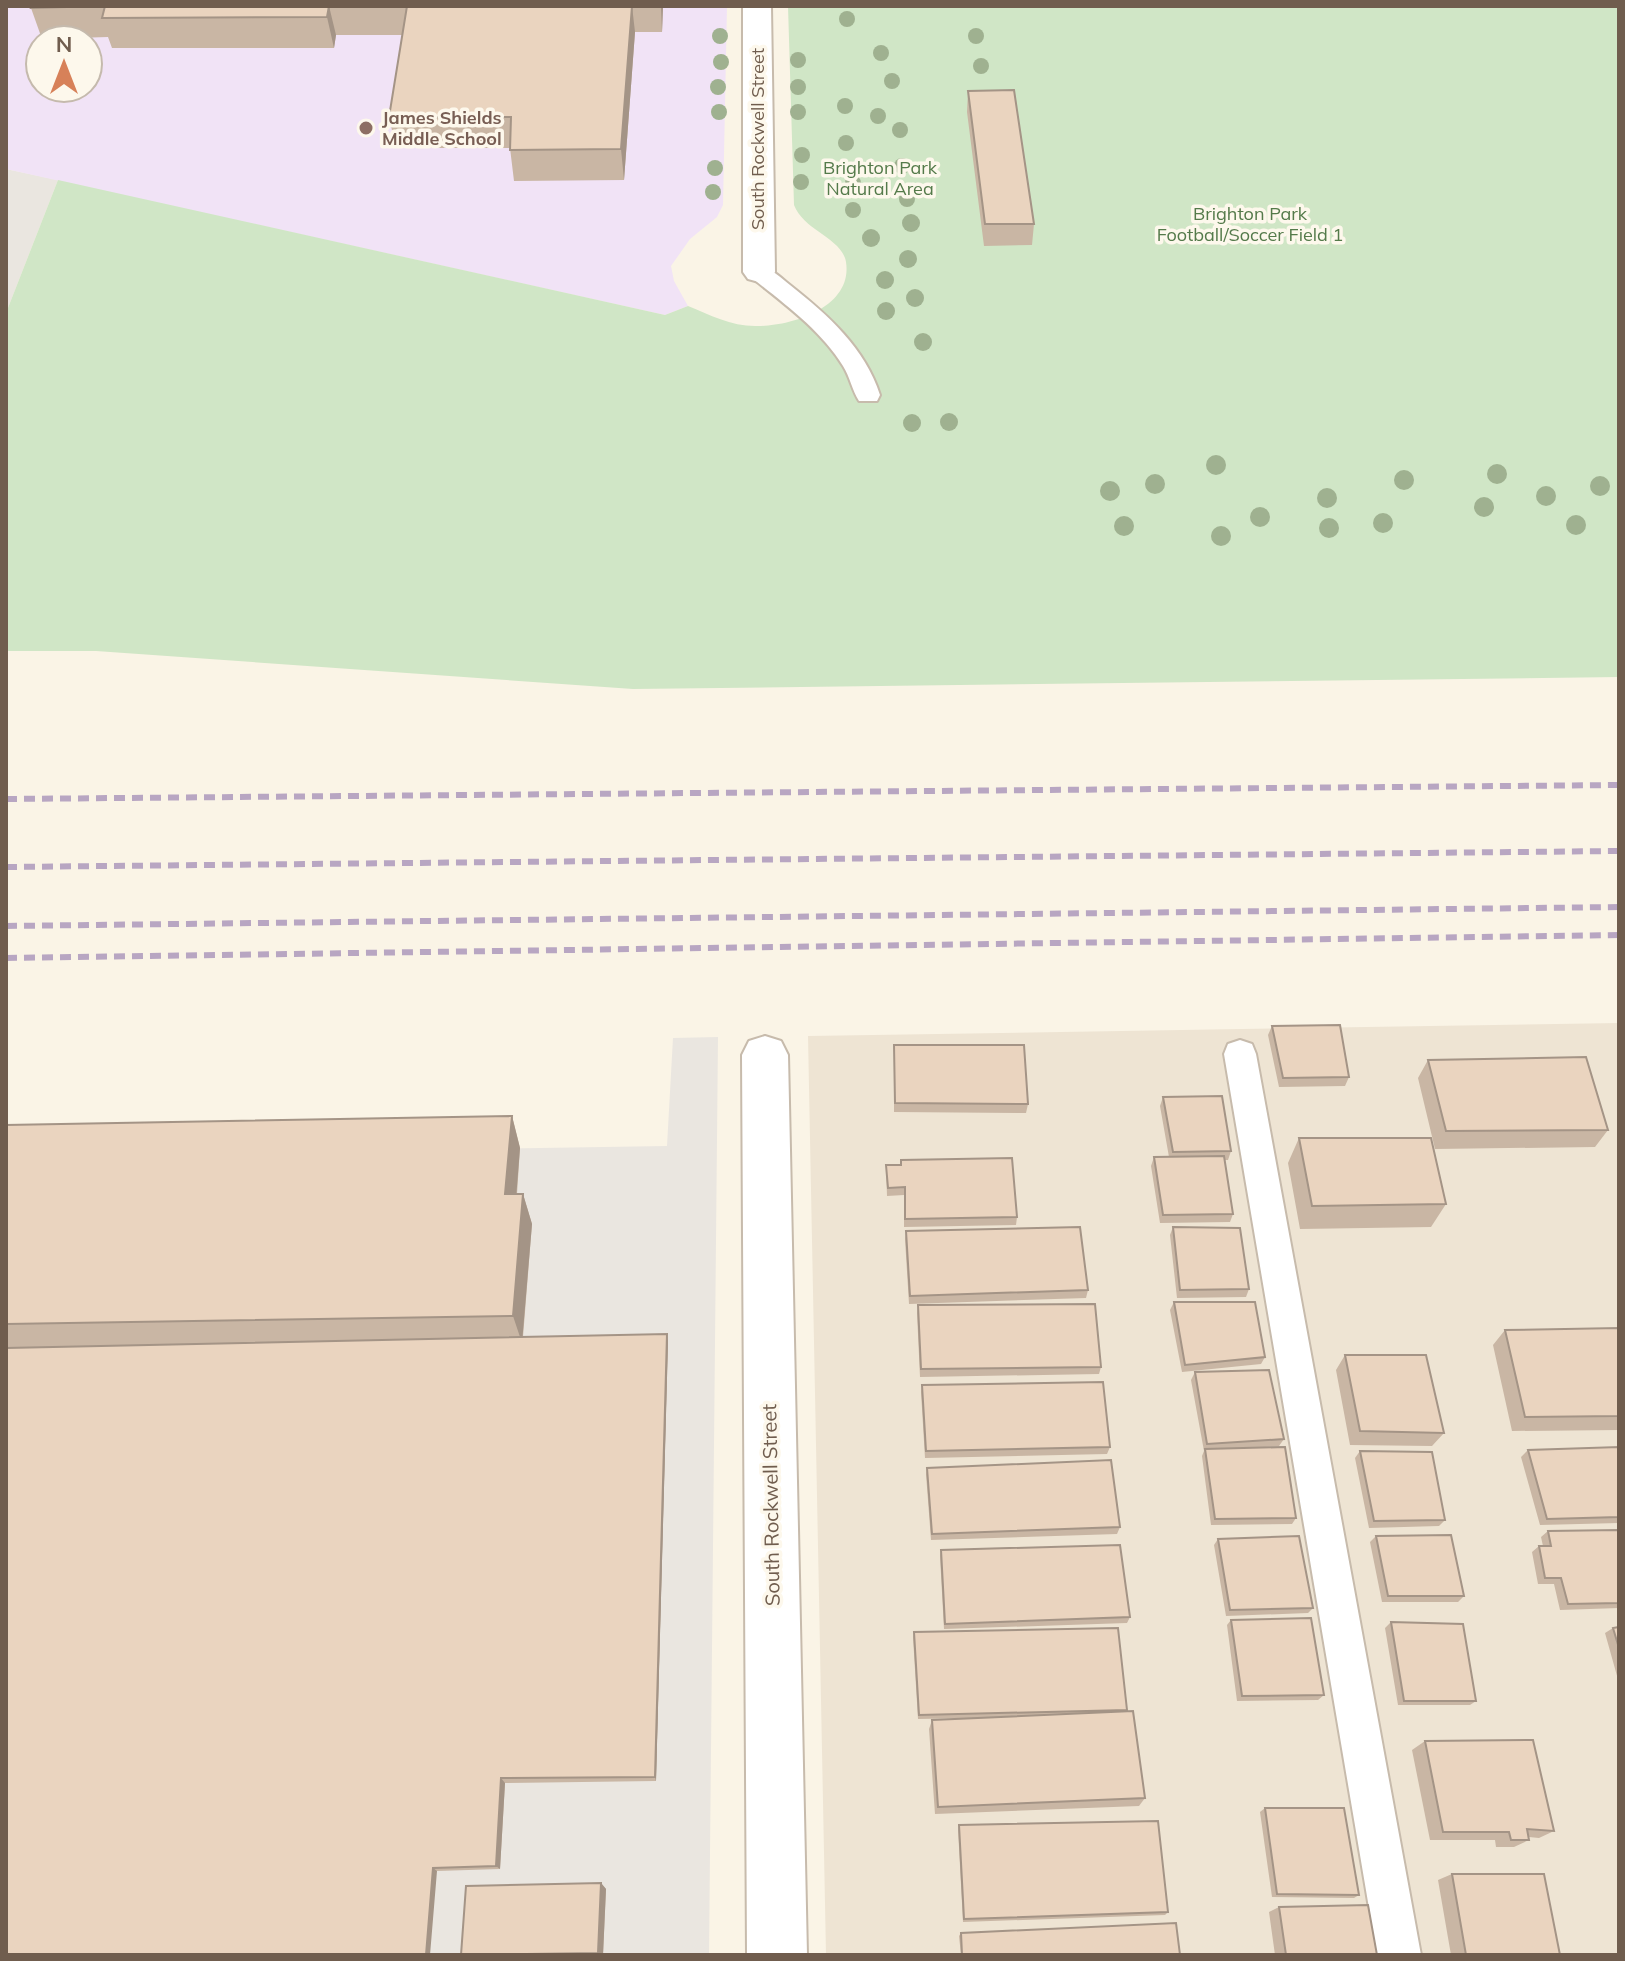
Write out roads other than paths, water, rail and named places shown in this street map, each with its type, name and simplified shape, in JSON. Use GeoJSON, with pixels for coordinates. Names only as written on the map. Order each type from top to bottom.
{"type":"FeatureCollection","features":[{"type":"Feature","properties":{"kind":"street","name":"South Rockwell Street"},"geometry":{"type":"LineString","coordinates":[[757,6],[759,272]]}},
{"type":"Feature","properties":{"kind":"street","name":"South Rockwell Street"},"geometry":{"type":"LineString","coordinates":[[765,1055],[777,1955]]}},
{"type":"Feature","properties":{"kind":"lane"},"geometry":{"type":"LineString","coordinates":[[759,272],[817,318],[866,380],[868,395]]}},
{"type":"Feature","properties":{"kind":"lane"},"geometry":{"type":"LineString","coordinates":[[1240,1054],[1399,1955]]}},
{"type":"Feature","properties":{"kind":"railway"},"geometry":{"type":"LineString","coordinates":[[6,799],[1619,785]]}},
{"type":"Feature","properties":{"kind":"railway"},"geometry":{"type":"LineString","coordinates":[[6,867],[1619,851]]}},
{"type":"Feature","properties":{"kind":"railway"},"geometry":{"type":"LineString","coordinates":[[6,926],[1619,907]]}},
{"type":"Feature","properties":{"kind":"railway"},"geometry":{"type":"LineString","coordinates":[[6,958],[1619,935]]}},
{"type":"Feature","properties":{"kind":"place","name":"James Shields Middle School"},"geometry":{"type":"Point","coordinates":[366,128]}},
{"type":"Feature","properties":{"kind":"park label","name":"Brighton Park Natural Area"},"geometry":{"type":"Point","coordinates":[880,178]}},
{"type":"Feature","properties":{"kind":"park label","name":"Brighton Park Football/Soccer Field 1"},"geometry":{"type":"Point","coordinates":[1250,224]}}]}
